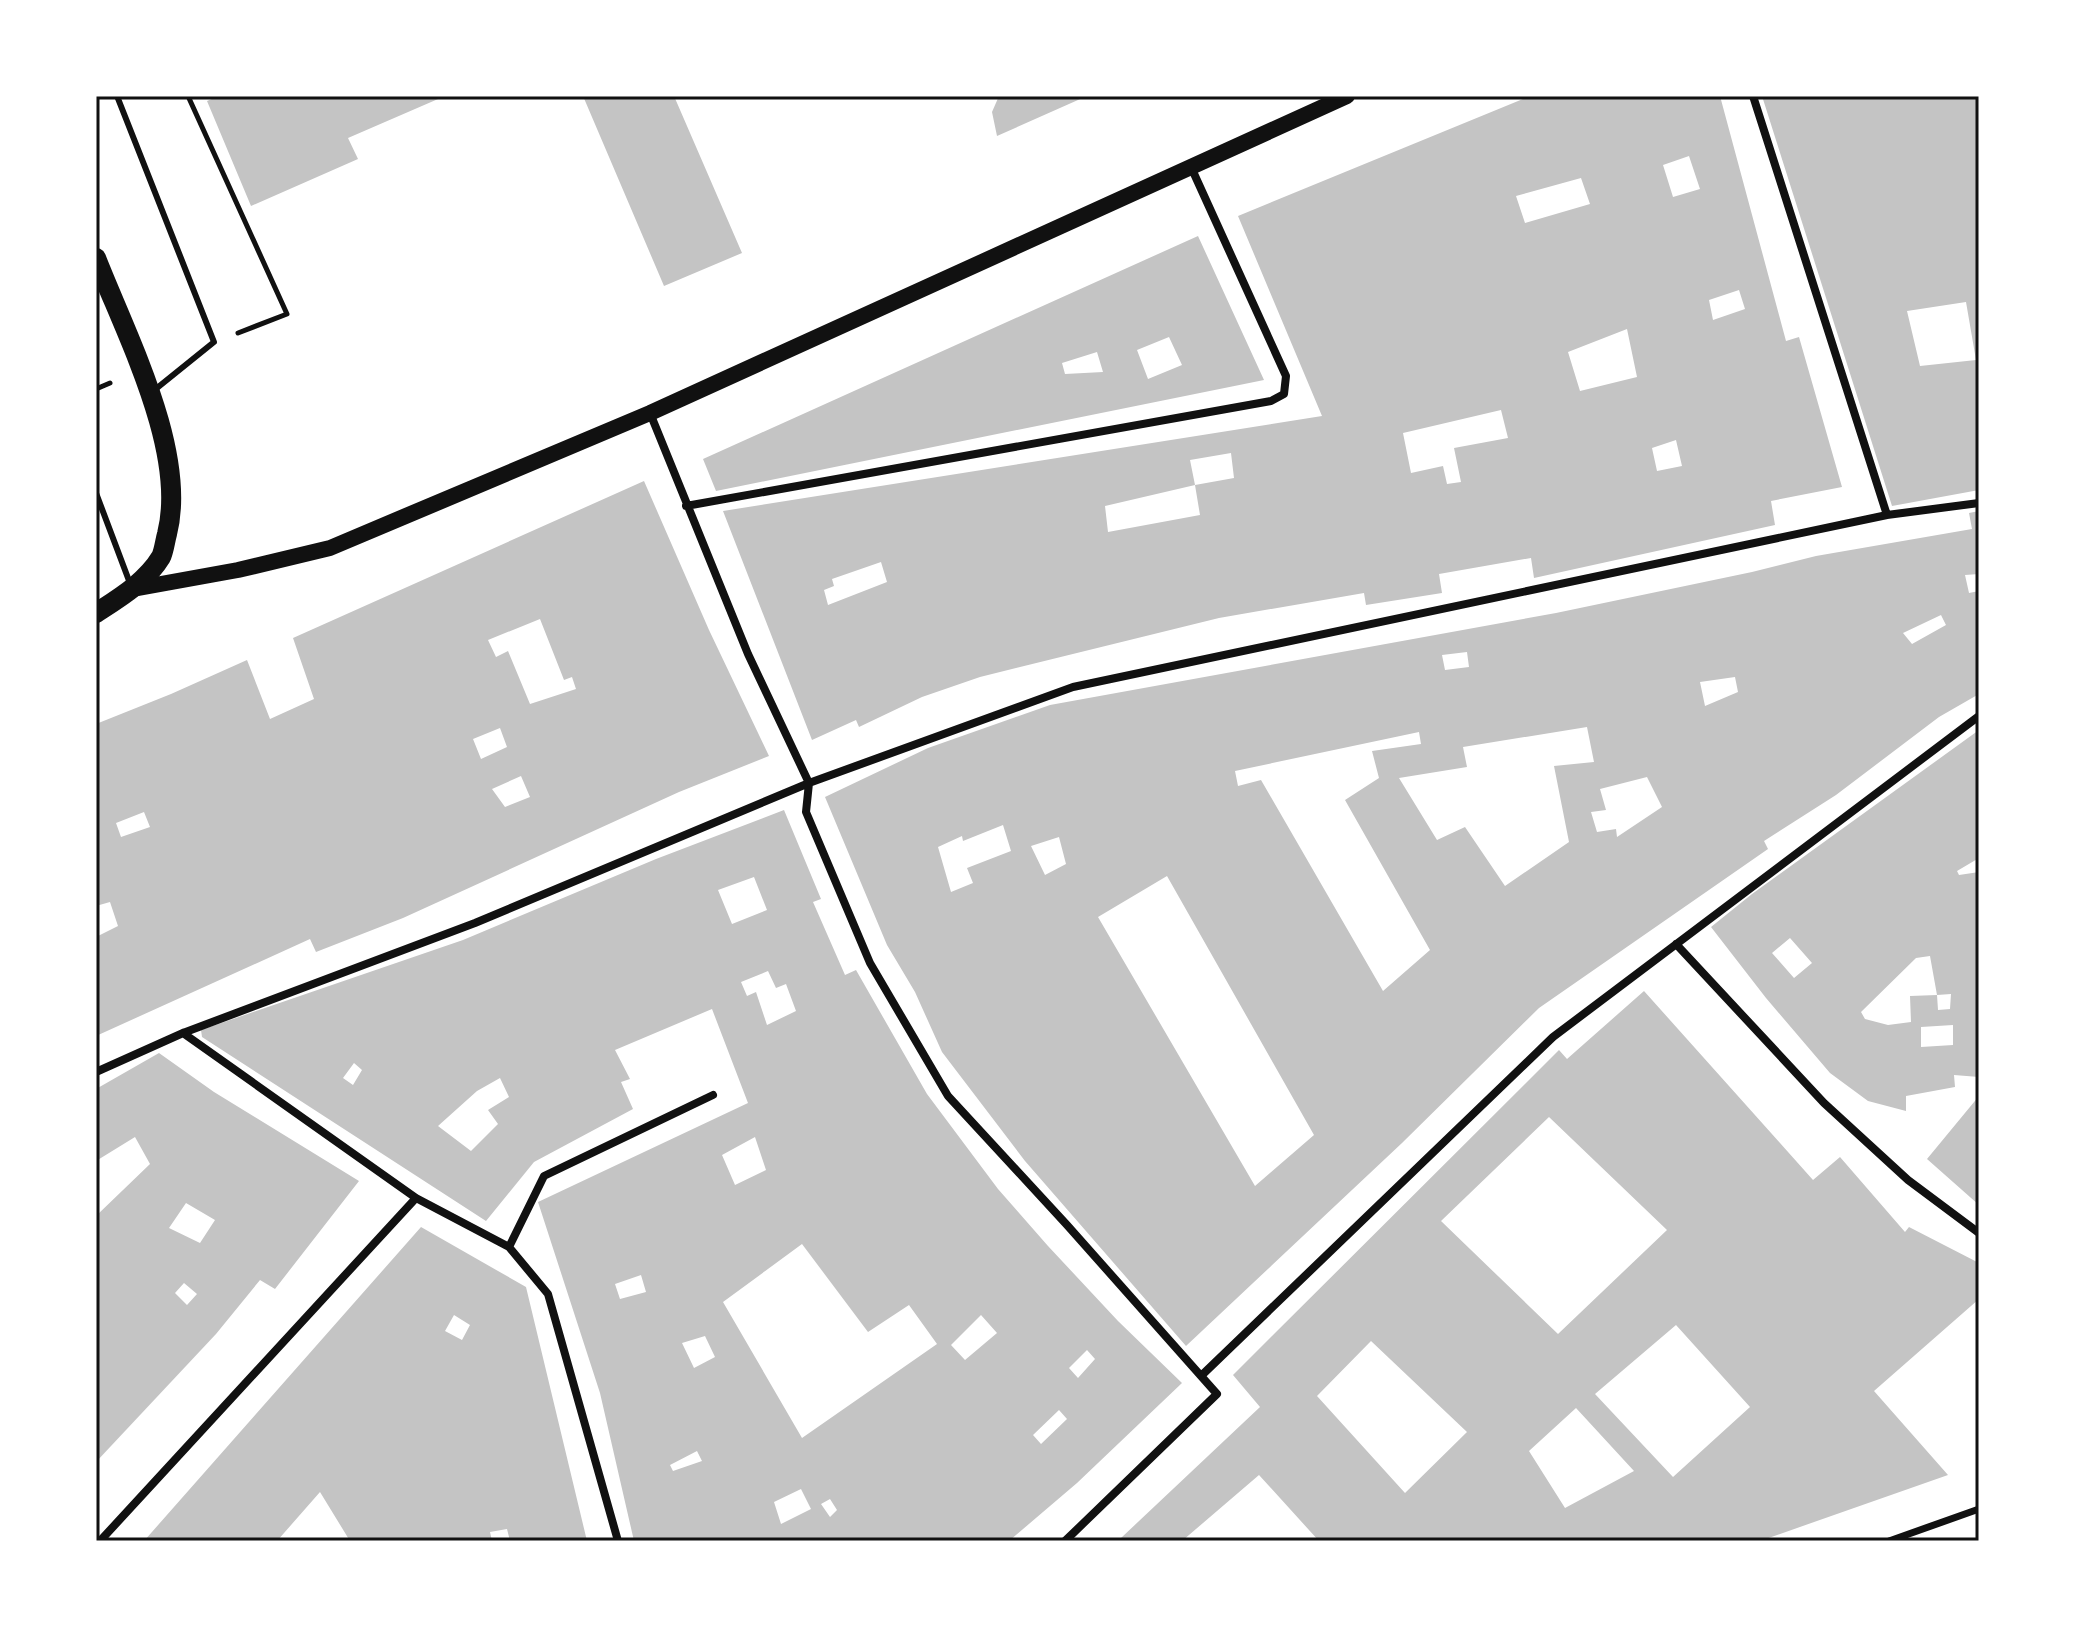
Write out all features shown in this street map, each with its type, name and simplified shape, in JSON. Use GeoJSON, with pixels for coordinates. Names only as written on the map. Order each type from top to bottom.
{"type":"FeatureCollection","features":[{"type":"Feature","properties":{"kind":"main road"},"geometry":{"type":"LineString","coordinates":[[133,589],[238,570],[330,548],[650,413],[1347,96]]}},
{"type":"Feature","properties":{"kind":"main road"},"geometry":{"type":"LineString","coordinates":[[96,258],[150,394],[170,463],[171,518],[162,556],[133,589],[96,613]]}},
{"type":"Feature","properties":{"kind":"street"},"geometry":{"type":"LineString","coordinates":[[1753,96],[1887,515]]}},
{"type":"Feature","properties":{"kind":"street"},"geometry":{"type":"LineString","coordinates":[[686,506],[1271,401],[1284,394],[1286,376],[1191,167]]}},
{"type":"Feature","properties":{"kind":"street"},"geometry":{"type":"LineString","coordinates":[[650,413],[748,654],[809,783],[806,812],[870,963],[948,1096],[1217,1394],[1065,1541]]}},
{"type":"Feature","properties":{"kind":"street"},"geometry":{"type":"LineString","coordinates":[[96,1072],[183,1033],[475,923],[809,783],[1073,687],[1887,515],[1979,503]]}},
{"type":"Feature","properties":{"kind":"street"},"geometry":{"type":"LineString","coordinates":[[1201,1376],[1553,1037],[1979,716]]}},
{"type":"Feature","properties":{"kind":"street"},"geometry":{"type":"LineString","coordinates":[[1676,944],[1824,1103],[1908,1180],[1979,1233]]}},
{"type":"Feature","properties":{"kind":"street"},"geometry":{"type":"LineString","coordinates":[[183,1033],[416,1198],[509,1247],[548,1294],[618,1541]]}},
{"type":"Feature","properties":{"kind":"street"},"geometry":{"type":"LineString","coordinates":[[509,1247],[544,1176],[713,1095]]}},
{"type":"Feature","properties":{"kind":"street"},"geometry":{"type":"LineString","coordinates":[[100,1541],[416,1198]]}},
{"type":"Feature","properties":{"kind":"street"},"geometry":{"type":"LineString","coordinates":[[1889,1541],[1979,1509]]}},
{"type":"Feature","properties":{"kind":"lane"},"geometry":{"type":"LineString","coordinates":[[117,96],[214,342],[150,394]]}},
{"type":"Feature","properties":{"kind":"lane"},"geometry":{"type":"LineString","coordinates":[[96,493],[133,589]]}},
{"type":"Feature","properties":{"kind":"building"},"geometry":{"type":"Polygon","coordinates":[[[219,96],[445,96],[348,138],[358,159],[251,206],[207,101],[219,96]]]}},
{"type":"Feature","properties":{"kind":"building"},"geometry":{"type":"Polygon","coordinates":[[[583,96],[674,96],[742,253],[664,286],[583,96]]]}},
{"type":"Feature","properties":{"kind":"building"},"geometry":{"type":"Polygon","coordinates":[[[999,96],[1087,96],[997,136],[992,112],[999,96]]]}},
{"type":"Feature","properties":{"kind":"building"},"geometry":{"type":"Polygon","coordinates":[[[1530,96],[1720,96],[1786,341],[1799,337],[1842,487],[1771,501],[1775,525],[1534,578],[1531,558],[1439,574],[1442,593],[1366,605],[1364,593],[1219,618],[980,677],[922,697],[859,727],[856,720],[812,740],[723,511],[1322,416],[1238,216],[1530,96]],[[1689,156],[1663,165],[1673,197],[1700,189],[1689,156]],[[1581,178],[1516,196],[1525,223],[1590,204],[1581,178]],[[1739,290],[1709,300],[1713,320],[1745,309],[1739,290]],[[1627,329],[1568,352],[1580,391],[1637,377],[1627,329]],[[1501,410],[1403,433],[1411,473],[1443,466],[1447,484],[1461,482],[1454,448],[1508,438],[1501,410]],[[1676,440],[1652,448],[1657,471],[1682,466],[1676,440]],[[1231,453],[1190,460],[1195,485],[1234,478],[1231,453]],[[1195,485],[1105,506],[1108,532],[1200,515],[1195,485]],[[881,562],[832,579],[834,586],[824,590],[828,605],[887,582],[881,562]]]}},
{"type":"Feature","properties":{"kind":"building"},"geometry":{"type":"Polygon","coordinates":[[[1762,96],[1979,96],[1979,490],[1892,506],[1762,96]],[[1966,302],[1907,311],[1920,366],[1976,360],[1966,302]]]}},
{"type":"Feature","properties":{"kind":"building"},"geometry":{"type":"Polygon","coordinates":[[[1198,236],[1264,380],[716,491],[703,459],[1198,236]],[[1169,337],[1137,350],[1148,379],[1182,365],[1169,337]],[[1097,352],[1062,363],[1065,374],[1103,372],[1097,352]]]}},
{"type":"Feature","properties":{"kind":"building"},"geometry":{"type":"Polygon","coordinates":[[[644,481],[709,630],[769,756],[679,792],[403,918],[316,952],[310,939],[96,1036],[96,937],[118,926],[110,902],[96,906],[96,724],[247,660],[270,719],[314,699],[293,638],[644,481]],[[540,619],[488,640],[496,657],[508,651],[530,704],[576,689],[572,677],[564,680],[540,619]],[[500,728],[473,739],[481,759],[507,747],[500,728]],[[521,776],[492,789],[505,807],[530,797],[521,776]],[[144,812],[116,823],[121,837],[150,827],[144,812]]]}},
{"type":"Feature","properties":{"kind":"building"},"geometry":{"type":"Polygon","coordinates":[[[1979,511],[1979,574],[1965,575],[1969,593],[1979,591],[1979,694],[1939,717],[1836,795],[1764,841],[1768,849],[1539,1008],[1402,1143],[1186,1346],[1025,1161],[942,1052],[915,992],[887,945],[825,797],[928,748],[1050,705],[1556,613],[1816,556],[1972,529],[1969,513],[1979,511]],[[1941,615],[1903,633],[1912,644],[1946,625],[1941,615]],[[1467,652],[1442,655],[1445,670],[1469,667],[1467,652]],[[1735,677],[1700,682],[1705,706],[1738,692],[1735,677]],[[1587,727],[1463,747],[1467,767],[1399,778],[1437,840],[1465,827],[1505,886],[1569,842],[1554,766],[1594,762],[1587,727]],[[1419,732],[1235,771],[1238,786],[1261,780],[1383,991],[1430,950],[1345,800],[1379,778],[1372,751],[1421,744],[1419,732]],[[1647,777],[1600,789],[1606,810],[1591,812],[1597,832],[1616,829],[1617,837],[1662,807],[1647,777]],[[1003,825],[963,841],[962,836],[938,847],[951,892],[973,883],[967,868],[1011,851],[1003,825]],[[1059,837],[1031,846],[1045,875],[1066,864],[1059,837]],[[1167,876],[1098,917],[1255,1186],[1314,1135],[1167,876]]]}},
{"type":"Feature","properties":{"kind":"building"},"geometry":{"type":"Polygon","coordinates":[[[1979,730],[1979,858],[1957,871],[1959,875],[1979,872],[1979,1077],[1954,1075],[1955,1087],[1906,1096],[1906,1111],[1868,1101],[1830,1073],[1711,927],[1979,730]],[[1790,938],[1772,953],[1794,978],[1812,963],[1790,938]],[[1930,956],[1916,958],[1861,1012],[1865,1019],[1888,1025],[1911,1022],[1910,996],[1937,995],[1930,956]],[[1951,994],[1937,995],[1938,1010],[1950,1009],[1951,994]],[[1953,1025],[1921,1027],[1921,1047],[1953,1045],[1953,1025]]]}},
{"type":"Feature","properties":{"kind":"building"},"geometry":{"type":"Polygon","coordinates":[[[784,810],[821,899],[813,902],[845,975],[856,970],[927,1094],[998,1189],[1048,1246],[1118,1321],[1182,1383],[1077,1483],[1009,1541],[634,1541],[600,1393],[538,1202],[748,1103],[712,1009],[615,1050],[630,1079],[621,1082],[633,1109],[534,1162],[486,1221],[202,1037],[201,1030],[463,940],[656,859],[784,810]],[[754,877],[718,890],[732,924],[767,910],[754,877]],[[768,971],[741,982],[747,996],[756,992],[767,1025],[796,1011],[786,984],[776,988],[768,971]],[[354,1063],[343,1078],[353,1085],[362,1070],[354,1063]],[[500,1078],[477,1091],[438,1126],[471,1151],[498,1124],[488,1110],[509,1097],[500,1078]],[[755,1137],[722,1155],[735,1185],[766,1170],[755,1137]],[[802,1244],[723,1302],[802,1438],[937,1344],[909,1305],[868,1332],[802,1244]],[[641,1275],[615,1284],[620,1299],[646,1292],[641,1275]],[[981,1315],[951,1345],[965,1360],[997,1333],[981,1315]],[[705,1336],[682,1343],[694,1368],[715,1357],[705,1336]],[[1087,1350],[1069,1368],[1078,1378],[1095,1359],[1087,1350]],[[1059,1410],[1033,1435],[1041,1444],[1067,1419],[1059,1410]],[[697,1451],[670,1465],[673,1471],[702,1461],[697,1451]],[[801,1489],[774,1502],[781,1524],[811,1509],[801,1489]],[[830,1499],[821,1504],[830,1517],[837,1510],[830,1499]]]}},
{"type":"Feature","properties":{"kind":"building"},"geometry":{"type":"Polygon","coordinates":[[[1644,991],[1813,1180],[1840,1157],[1905,1232],[1909,1227],[1979,1263],[1979,1299],[1874,1391],[1948,1475],[1760,1541],[1319,1541],[1259,1475],[1182,1541],[1125,1541],[1121,1538],[1260,1407],[1233,1375],[1559,1050],[1567,1059],[1644,991]],[[1549,1117],[1441,1221],[1558,1334],[1667,1230],[1549,1117]],[[1676,1325],[1595,1394],[1673,1477],[1750,1407],[1676,1325]],[[1371,1341],[1317,1396],[1405,1493],[1467,1432],[1371,1341]],[[1576,1408],[1529,1451],[1565,1508],[1634,1471],[1576,1408]]]}},
{"type":"Feature","properties":{"kind":"building"},"geometry":{"type":"Polygon","coordinates":[[[159,1053],[214,1092],[359,1181],[275,1289],[260,1280],[216,1334],[96,1462],[96,1216],[150,1164],[135,1137],[96,1161],[96,1089],[159,1053]],[[186,1203],[169,1228],[200,1243],[215,1220],[186,1203]],[[184,1283],[175,1293],[187,1305],[197,1294],[184,1283]]]}},
{"type":"Feature","properties":{"kind":"building"},"geometry":{"type":"Polygon","coordinates":[[[1979,1096],[1979,1205],[1927,1159],[1979,1096]]]}},
{"type":"Feature","properties":{"kind":"building"},"geometry":{"type":"Polygon","coordinates":[[[421,1227],[526,1287],[587,1541],[510,1541],[507,1529],[490,1532],[492,1541],[350,1541],[320,1492],[277,1541],[144,1541],[421,1227]],[[454,1315],[445,1331],[462,1340],[470,1325],[454,1315]]]}}]}
